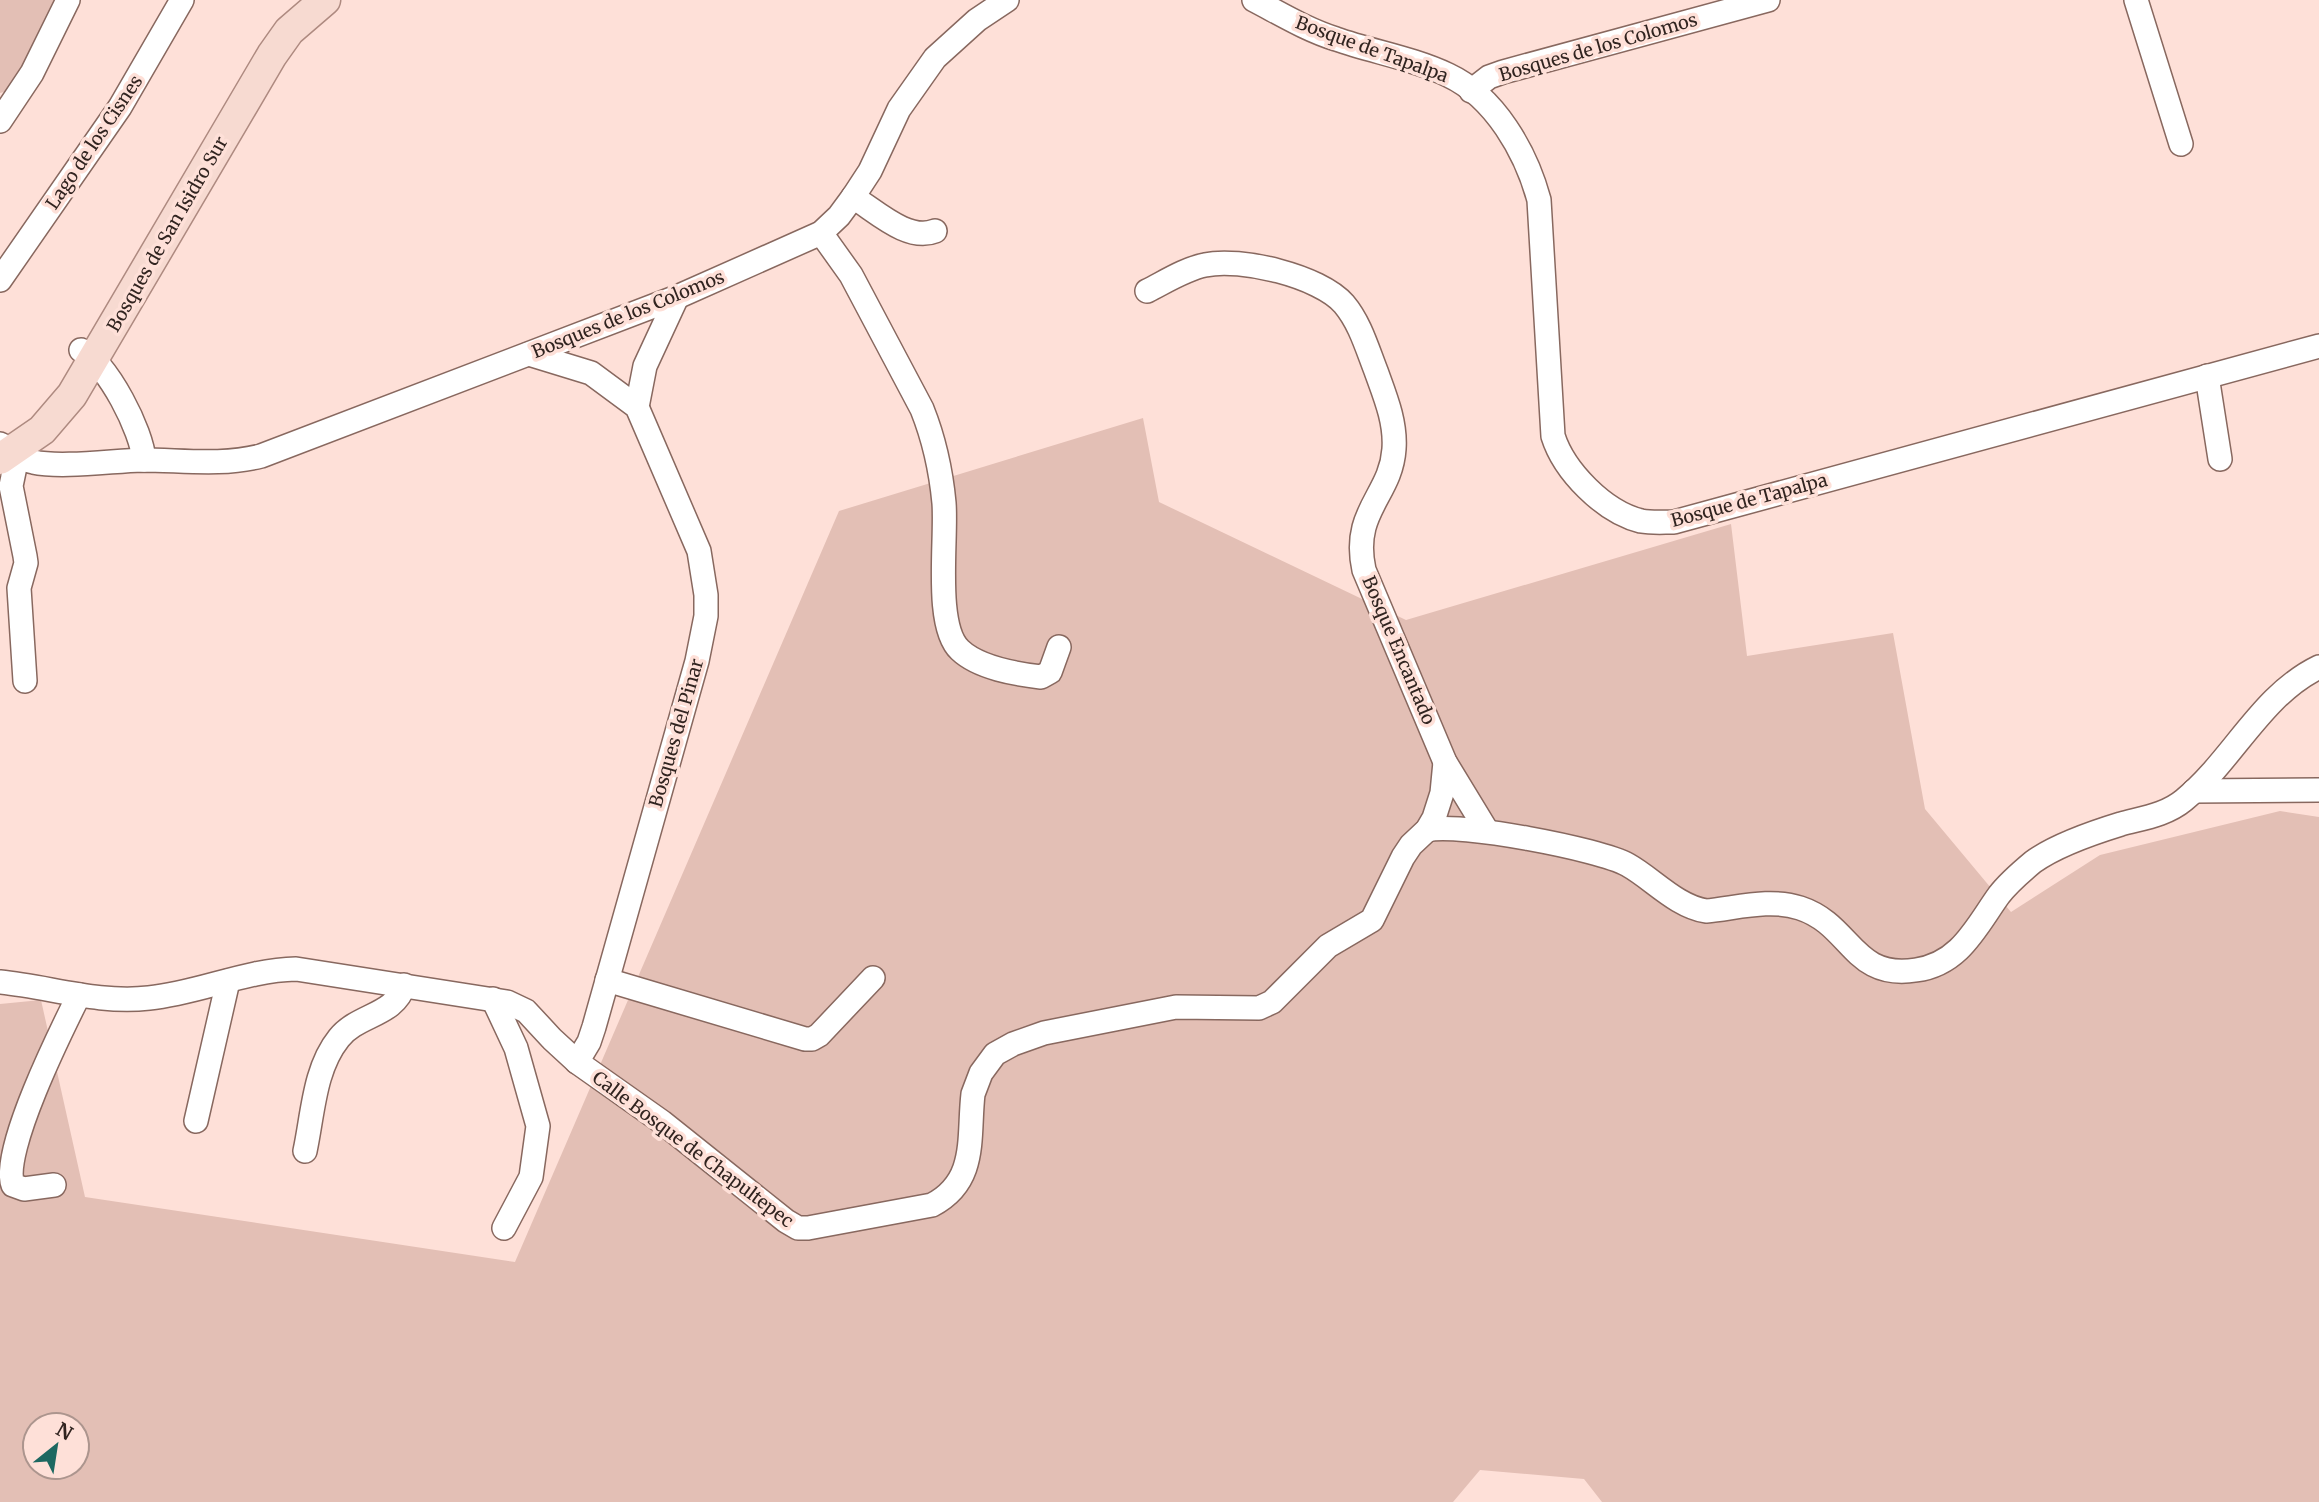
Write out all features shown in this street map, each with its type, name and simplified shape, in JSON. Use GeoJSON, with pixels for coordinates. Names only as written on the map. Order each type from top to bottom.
{"type":"FeatureCollection","features":[{"type":"Feature","properties":{"kind":"main road","name":"Bosques de San Isidro Sur"},"geometry":{"type":"LineString","coordinates":[[88,354],[258,39],[274,17],[294,0]]}},
{"type":"Feature","properties":{"kind":"main road","name":"Bosques de San Isidro Sur"},"geometry":{"type":"LineString","coordinates":[[6,450],[19,429],[43,408],[88,354],[271,55],[289,31],[325,0]]}},
{"type":"Feature","properties":{"kind":"street"},"geometry":{"type":"LineString","coordinates":[[0,121],[32,73],[68,0]]}},
{"type":"Feature","properties":{"kind":"street","name":"Lago de los Cisnes"},"geometry":{"type":"LineString","coordinates":[[0,280],[120,107],[182,0]]}},
{"type":"Feature","properties":{"kind":"street","name":"Bosques de los Colomos"},"geometry":{"type":"LineString","coordinates":[[6,450],[41,464],[144,460],[227,462],[261,456],[677,297],[789,249],[821,233],[839,216],[870,171],[899,109],[935,58],[977,20],[1007,0]]}},
{"type":"Feature","properties":{"kind":"street","name":"Bosque de Tapalpa"},"geometry":{"type":"LineString","coordinates":[[1254,0],[1314,31],[1412,61],[1450,76],[1489,108],[1518,146],[1530,167],[1539,200],[1553,436],[1559,454],[1583,484],[1631,518],[1658,523],[1674,522],[2319,346]]}},
{"type":"Feature","properties":{"kind":"street","name":"Bosques de los Colomos"},"geometry":{"type":"LineString","coordinates":[[1471,91],[1489,77],[1503,72],[1768,0]]}},
{"type":"Feature","properties":{"kind":"street"},"geometry":{"type":"LineString","coordinates":[[2136,0],[2181,144]]}},
{"type":"Feature","properties":{"kind":"street"},"geometry":{"type":"LineString","coordinates":[[853,197],[914,233],[926,234],[935,231]]}},
{"type":"Feature","properties":{"kind":"street"},"geometry":{"type":"LineString","coordinates":[[821,233],[851,275],[930,429],[944,503],[945,611],[952,640],[960,650],[984,665],[1041,677],[1049,672],[1059,647]]}},
{"type":"Feature","properties":{"kind":"street","name":"Bosque Encantado"},"geometry":{"type":"LineString","coordinates":[[1147,291],[1197,267],[1228,262],[1301,277],[1344,303],[1354,318],[1389,408],[1394,450],[1384,482],[1363,527],[1361,556],[1364,570],[1445,762],[1487,831]]}},
{"type":"Feature","properties":{"kind":"street"},"geometry":{"type":"LineString","coordinates":[[529,354],[591,373],[638,407],[645,366],[677,297]]}},
{"type":"Feature","properties":{"kind":"street"},"geometry":{"type":"LineString","coordinates":[[2296,352],[2319,360]]}},
{"type":"Feature","properties":{"kind":"street"},"geometry":{"type":"LineString","coordinates":[[88,354],[110,379],[138,436],[144,460]]}},
{"type":"Feature","properties":{"kind":"street"},"geometry":{"type":"LineString","coordinates":[[2207,376],[2220,459]]}},
{"type":"Feature","properties":{"kind":"street","name":"Bosques del Pinar"},"geometry":{"type":"LineString","coordinates":[[577,1062],[589,1042],[607,980],[697,661],[706,615],[706,595],[699,551],[638,407]]}},
{"type":"Feature","properties":{"kind":"street"},"geometry":{"type":"LineString","coordinates":[[6,450],[25,556],[19,588],[24,681]]}},
{"type":"Feature","properties":{"kind":"street"},"geometry":{"type":"LineString","coordinates":[[1427,830],[1439,828],[1487,831],[1608,855],[1629,865],[1684,904],[1706,911],[1771,904],[1801,908],[1832,926],[1871,965],[1895,972],[1917,970],[1933,966],[1954,955],[1969,940],[2001,893],[2018,874],[2037,859],[2092,834],[2154,817],[2178,805],[2194,791],[2277,697],[2303,675],[2319,667]]}},
{"type":"Feature","properties":{"kind":"street","name":"Calle Bosque de Chapultepec"},"geometry":{"type":"LineString","coordinates":[[0,982],[117,1000],[151,998],[269,971],[296,969],[493,999],[516,1005],[526,1011],[577,1062],[662,1122],[794,1226],[808,1228],[932,1205],[942,1200],[956,1186],[968,1161],[973,1094],[981,1073],[995,1054],[1013,1044],[1044,1033],[1176,1007],[1252,1008],[1265,1006],[1279,996],[1328,946],[1372,920],[1403,857],[1427,830],[1439,805],[1445,762]]}},
{"type":"Feature","properties":{"kind":"street"},"geometry":{"type":"LineString","coordinates":[[2194,791],[2319,790]]}},
{"type":"Feature","properties":{"kind":"street"},"geometry":{"type":"LineString","coordinates":[[607,980],[812,1039],[819,1035],[873,978]]}},
{"type":"Feature","properties":{"kind":"street"},"geometry":{"type":"LineString","coordinates":[[196,1121],[228,981]]}},
{"type":"Feature","properties":{"kind":"street"},"geometry":{"type":"LineString","coordinates":[[306,1152],[320,1075],[332,1047],[348,1028],[394,1004],[404,985]]}},
{"type":"Feature","properties":{"kind":"street"},"geometry":{"type":"LineString","coordinates":[[54,1185],[24,1189],[13,1185],[8,1175],[8,1158],[21,1110],[79,995]]}},
{"type":"Feature","properties":{"kind":"street"},"geometry":{"type":"LineString","coordinates":[[493,999],[516,1048],[538,1126],[531,1177],[504,1228]]}},
{"type":"Feature","properties":{"kind":"shaded area"},"geometry":{"type":"Polygon","coordinates":[[[0,0],[74,0],[15,89],[0,93],[0,0]]]}},
{"type":"Feature","properties":{"kind":"shaded area"},"geometry":{"type":"Polygon","coordinates":[[[1143,418],[1159,502],[1406,620],[1731,524],[1747,656],[1893,633],[1925,809],[2011,912],[2100,855],[2280,811],[2319,817],[2319,1502],[1602,1502],[1584,1479],[1480,1470],[1453,1502],[0,1502],[0,1004],[41,1000],[85,1197],[515,1262],[839,511],[1143,418]]]}}]}
